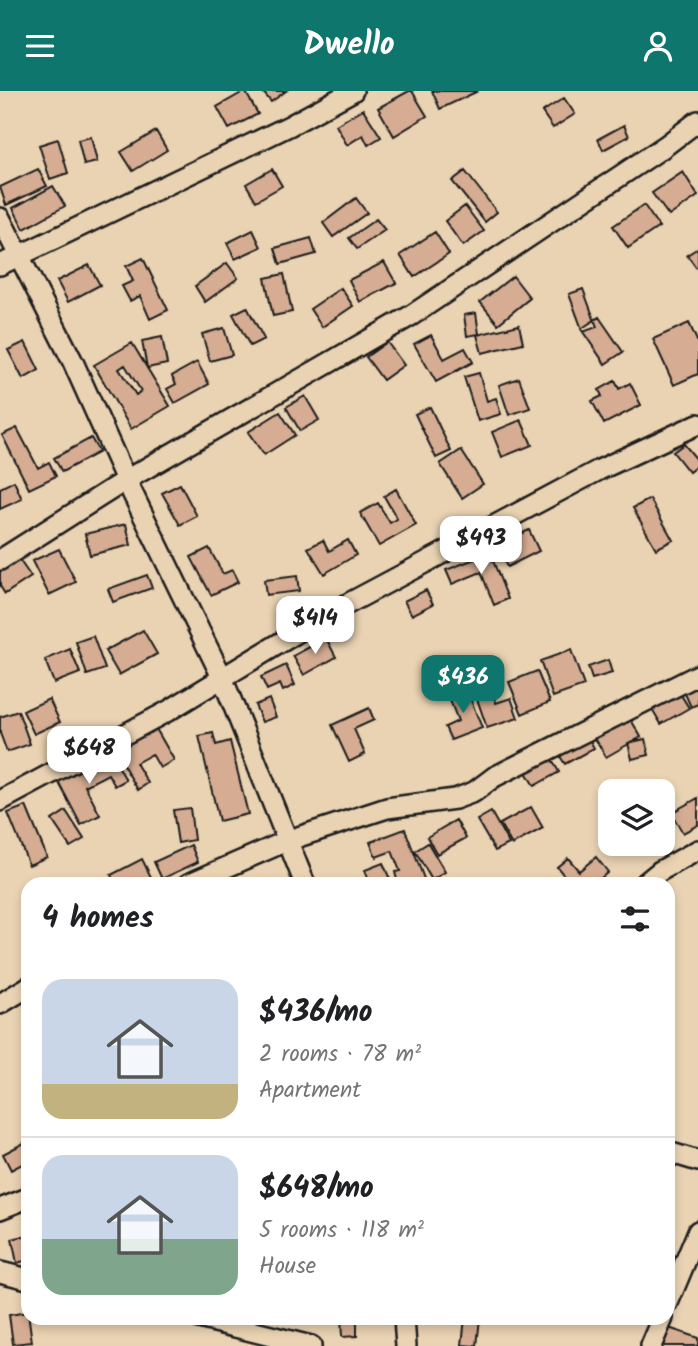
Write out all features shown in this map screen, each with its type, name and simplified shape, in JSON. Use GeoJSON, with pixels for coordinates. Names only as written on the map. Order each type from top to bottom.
{"type":"FeatureCollection","features":[{"type":"Feature","properties":{"kind":"street"},"geometry":{"type":"LineString","coordinates":[[0,265],[289,126],[353,91]]}},
{"type":"Feature","properties":{"kind":"street"},"geometry":{"type":"LineString","coordinates":[[0,560],[126,480],[412,316],[698,121]]}},
{"type":"Feature","properties":{"kind":"street"},"geometry":{"type":"LineString","coordinates":[[0,218],[73,362],[126,480],[222,677],[302,877]]}},
{"type":"Feature","properties":{"kind":"street"},"geometry":{"type":"LineString","coordinates":[[0,801],[168,711],[321,618],[599,470],[698,424]]}},
{"type":"Feature","properties":{"kind":"street"},"geometry":{"type":"LineString","coordinates":[[204,877],[289,840],[387,808],[454,799],[474,792],[494,777],[698,675]]}},
{"type":"Feature","properties":{"kind":"street"},"geometry":{"type":"LineString","coordinates":[[653,877],[698,849]]}},
{"type":"Feature","properties":{"kind":"street"},"geometry":{"type":"LineString","coordinates":[[0,1003],[21,991]]}},
{"type":"Feature","properties":{"kind":"street"},"geometry":{"type":"LineString","coordinates":[[675,1154],[698,1161]]}},
{"type":"Feature","properties":{"kind":"street"},"geometry":{"type":"LineString","coordinates":[[0,1209],[21,1201]]}},
{"type":"Feature","properties":{"kind":"street"},"geometry":{"type":"LineString","coordinates":[[675,1286],[698,1231]]}},
{"type":"Feature","properties":{"kind":"street"},"geometry":{"type":"LineString","coordinates":[[0,1272],[21,1277]]}},
{"type":"Feature","properties":{"kind":"street"},"geometry":{"type":"LineString","coordinates":[[227,1325],[311,1346]]}},
{"type":"Feature","properties":{"kind":"street"},"geometry":{"type":"LineString","coordinates":[[404,1325],[406,1346]]}},
{"type":"Feature","properties":{"kind":"street"},"geometry":{"type":"LineString","coordinates":[[651,1346],[660,1325]]}},
{"type":"Feature","properties":{"kind":"building"},"geometry":{"type":"Polygon","coordinates":[[[245,91],[258,114],[229,129],[217,107],[245,91]]]}},
{"type":"Feature","properties":{"kind":"building"},"geometry":{"type":"Polygon","coordinates":[[[262,91],[286,91],[271,102],[262,91]]]}},
{"type":"Feature","properties":{"kind":"building"},"geometry":{"type":"Polygon","coordinates":[[[412,91],[427,116],[394,136],[378,108],[412,91]]]}},
{"type":"Feature","properties":{"kind":"building"},"geometry":{"type":"Polygon","coordinates":[[[432,91],[478,91],[440,109],[432,91]]]}},
{"type":"Feature","properties":{"kind":"building"},"geometry":{"type":"Polygon","coordinates":[[[564,98],[575,114],[553,128],[542,112],[564,98]]]}},
{"type":"Feature","properties":{"kind":"building"},"geometry":{"type":"Polygon","coordinates":[[[363,109],[381,137],[368,145],[363,135],[347,145],[336,125],[363,109]]]}},
{"type":"Feature","properties":{"kind":"building"},"geometry":{"type":"Polygon","coordinates":[[[624,125],[629,136],[603,150],[598,139],[624,125]]]}},
{"type":"Feature","properties":{"kind":"building"},"geometry":{"type":"Polygon","coordinates":[[[156,131],[167,150],[133,171],[121,152],[156,131]]]}},
{"type":"Feature","properties":{"kind":"building"},"geometry":{"type":"Polygon","coordinates":[[[91,137],[97,162],[84,165],[78,140],[91,137]]]}},
{"type":"Feature","properties":{"kind":"building"},"geometry":{"type":"Polygon","coordinates":[[[58,139],[68,173],[50,179],[39,145],[58,139]]]}},
{"type":"Feature","properties":{"kind":"building"},"geometry":{"type":"Polygon","coordinates":[[[38,169],[47,186],[6,205],[0,187],[38,169]]]}},
{"type":"Feature","properties":{"kind":"building"},"geometry":{"type":"Polygon","coordinates":[[[272,169],[282,186],[256,201],[246,184],[272,169]]]}},
{"type":"Feature","properties":{"kind":"building"},"geometry":{"type":"Polygon","coordinates":[[[465,171],[497,212],[485,222],[452,181],[465,171]]]}},
{"type":"Feature","properties":{"kind":"building"},"geometry":{"type":"Polygon","coordinates":[[[683,172],[698,196],[669,216],[652,193],[683,172]]]}},
{"type":"Feature","properties":{"kind":"building"},"geometry":{"type":"Polygon","coordinates":[[[53,186],[65,206],[24,229],[13,208],[53,186]]]}},
{"type":"Feature","properties":{"kind":"building"},"geometry":{"type":"Polygon","coordinates":[[[356,198],[367,213],[333,237],[323,223],[356,198]]]}},
{"type":"Feature","properties":{"kind":"building"},"geometry":{"type":"Polygon","coordinates":[[[644,205],[659,227],[628,248],[613,226],[644,205]]]}},
{"type":"Feature","properties":{"kind":"building"},"geometry":{"type":"Polygon","coordinates":[[[465,206],[484,231],[463,246],[445,221],[465,206]]]}},
{"type":"Feature","properties":{"kind":"building"},"geometry":{"type":"Polygon","coordinates":[[[376,219],[385,230],[357,249],[349,238],[376,219]]]}},
{"type":"Feature","properties":{"kind":"building"},"geometry":{"type":"Polygon","coordinates":[[[253,230],[261,247],[235,259],[227,243],[253,230]]]}},
{"type":"Feature","properties":{"kind":"building"},"geometry":{"type":"Polygon","coordinates":[[[435,232],[449,254],[414,277],[400,255],[435,232]]]}},
{"type":"Feature","properties":{"kind":"building"},"geometry":{"type":"Polygon","coordinates":[[[311,238],[316,254],[280,264],[275,248],[311,238]]]}},
{"type":"Feature","properties":{"kind":"building"},"geometry":{"type":"Polygon","coordinates":[[[698,248],[698,270],[687,255],[698,248]]]}},
{"type":"Feature","properties":{"kind":"building"},"geometry":{"type":"Polygon","coordinates":[[[143,258],[168,310],[150,319],[140,296],[130,301],[122,286],[133,281],[126,266],[143,258]]]}},
{"type":"Feature","properties":{"kind":"building"},"geometry":{"type":"Polygon","coordinates":[[[384,262],[396,283],[360,302],[349,280],[384,262]]]}},
{"type":"Feature","properties":{"kind":"building"},"geometry":{"type":"Polygon","coordinates":[[[227,263],[238,278],[205,302],[195,286],[227,263]]]}},
{"type":"Feature","properties":{"kind":"building"},"geometry":{"type":"Polygon","coordinates":[[[89,265],[100,285],[68,302],[57,281],[89,265]]]}},
{"type":"Feature","properties":{"kind":"building"},"geometry":{"type":"Polygon","coordinates":[[[284,274],[292,312],[273,316],[265,278],[284,274]]]}},
{"type":"Feature","properties":{"kind":"building"},"geometry":{"type":"Polygon","coordinates":[[[513,276],[530,298],[498,324],[480,302],[513,276]]]}},
{"type":"Feature","properties":{"kind":"building"},"geometry":{"type":"Polygon","coordinates":[[[341,288],[353,306],[322,327],[310,309],[341,288]]]}},
{"type":"Feature","properties":{"kind":"building"},"geometry":{"type":"Polygon","coordinates":[[[583,289],[597,327],[583,332],[569,294],[583,289]]]}},
{"type":"Feature","properties":{"kind":"building"},"geometry":{"type":"Polygon","coordinates":[[[247,307],[264,339],[250,346],[233,314],[247,307]]]}},
{"type":"Feature","properties":{"kind":"building"},"geometry":{"type":"Polygon","coordinates":[[[476,313],[479,334],[467,336],[464,315],[476,313]]]}},
{"type":"Feature","properties":{"kind":"building"},"geometry":{"type":"Polygon","coordinates":[[[599,317],[623,352],[605,364],[581,329],[599,317]]]}},
{"type":"Feature","properties":{"kind":"building"},"geometry":{"type":"Polygon","coordinates":[[[689,323],[698,343],[698,374],[674,385],[653,339],[689,323]]]}},
{"type":"Feature","properties":{"kind":"building"},"geometry":{"type":"Polygon","coordinates":[[[519,325],[523,343],[482,353],[477,335],[519,325]]]}},
{"type":"Feature","properties":{"kind":"building"},"geometry":{"type":"Polygon","coordinates":[[[224,328],[232,355],[210,361],[202,334],[224,328]]]}},
{"type":"Feature","properties":{"kind":"building"},"geometry":{"type":"Polygon","coordinates":[[[431,335],[444,359],[465,348],[473,362],[436,382],[414,344],[431,335]]]}},
{"type":"Feature","properties":{"kind":"building"},"geometry":{"type":"Polygon","coordinates":[[[162,337],[167,364],[147,368],[142,341],[162,337]]]}},
{"type":"Feature","properties":{"kind":"building"},"geometry":{"type":"Polygon","coordinates":[[[25,342],[39,370],[23,379],[8,350],[25,342]]]}},
{"type":"Feature","properties":{"kind":"building"},"geometry":{"type":"Polygon","coordinates":[[[387,342],[404,365],[383,380],[366,357],[387,342]]]}},
{"type":"Feature","properties":{"kind":"building"},"geometry":{"type":"Polygon","coordinates":[[[132,343],[170,406],[131,429],[94,365],[132,343]],[[125,365],[119,369],[136,395],[141,391],[125,365]]]}},
{"type":"Feature","properties":{"kind":"building"},"geometry":{"type":"Polygon","coordinates":[[[197,362],[209,384],[175,403],[167,389],[176,384],[172,376],[197,362]]]}},
{"type":"Feature","properties":{"kind":"building"},"geometry":{"type":"Polygon","coordinates":[[[479,373],[487,401],[496,398],[501,414],[478,421],[464,377],[479,373]]]}},
{"type":"Feature","properties":{"kind":"building"},"geometry":{"type":"Polygon","coordinates":[[[519,378],[530,408],[509,415],[499,385],[519,378]]]}},
{"type":"Feature","properties":{"kind":"building"},"geometry":{"type":"Polygon","coordinates":[[[615,381],[619,389],[630,383],[641,405],[604,424],[592,401],[602,396],[599,390],[615,381]]]}},
{"type":"Feature","properties":{"kind":"building"},"geometry":{"type":"Polygon","coordinates":[[[305,396],[319,420],[300,431],[286,407],[305,396]]]}},
{"type":"Feature","properties":{"kind":"building"},"geometry":{"type":"Polygon","coordinates":[[[430,407],[451,451],[436,458],[415,414],[430,407]]]}},
{"type":"Feature","properties":{"kind":"building"},"geometry":{"type":"Polygon","coordinates":[[[280,412],[295,435],[264,455],[248,432],[280,412]]]}},
{"type":"Feature","properties":{"kind":"building"},"geometry":{"type":"Polygon","coordinates":[[[521,420],[532,445],[502,457],[492,432],[521,420]]]}},
{"type":"Feature","properties":{"kind":"building"},"geometry":{"type":"Polygon","coordinates":[[[17,428],[38,468],[49,462],[56,476],[29,489],[2,435],[17,428]]]}},
{"type":"Feature","properties":{"kind":"building"},"geometry":{"type":"Polygon","coordinates":[[[91,438],[99,452],[62,472],[54,458],[91,438]]]}},
{"type":"Feature","properties":{"kind":"building"},"geometry":{"type":"Polygon","coordinates":[[[684,444],[698,461],[698,465],[689,472],[673,452],[684,444]]]}},
{"type":"Feature","properties":{"kind":"building"},"geometry":{"type":"Polygon","coordinates":[[[461,450],[483,484],[462,498],[440,464],[461,450]]]}},
{"type":"Feature","properties":{"kind":"building"},"geometry":{"type":"Polygon","coordinates":[[[14,481],[22,499],[0,509],[0,488],[14,481]]]}},
{"type":"Feature","properties":{"kind":"building"},"geometry":{"type":"Polygon","coordinates":[[[180,484],[197,516],[180,525],[162,493],[180,484]]]}},
{"type":"Feature","properties":{"kind":"building"},"geometry":{"type":"Polygon","coordinates":[[[396,489],[416,525],[379,546],[360,513],[378,503],[390,523],[397,519],[384,496],[396,489]]]}},
{"type":"Feature","properties":{"kind":"building"},"geometry":{"type":"Polygon","coordinates":[[[650,499],[673,540],[656,549],[633,508],[650,499]]]}},
{"type":"Feature","properties":{"kind":"building"},"geometry":{"type":"Polygon","coordinates":[[[126,524],[131,545],[90,555],[85,534],[126,524]]]}},
{"type":"Feature","properties":{"kind":"building"},"geometry":{"type":"Polygon","coordinates":[[[529,530],[539,551],[507,567],[496,545],[529,530]]]}},
{"type":"Feature","properties":{"kind":"building"},"geometry":{"type":"Polygon","coordinates":[[[323,540],[329,551],[348,540],[356,555],[324,574],[308,548],[323,540]]]}},
{"type":"Feature","properties":{"kind":"building"},"geometry":{"type":"Polygon","coordinates":[[[209,548],[223,574],[232,570],[238,582],[211,595],[191,557],[209,548]]]}},
{"type":"Feature","properties":{"kind":"building"},"geometry":{"type":"Polygon","coordinates":[[[59,549],[76,582],[49,595],[32,561],[59,549]]]}},
{"type":"Feature","properties":{"kind":"building"},"geometry":{"type":"Polygon","coordinates":[[[490,553],[508,599],[494,605],[481,572],[452,584],[446,570],[490,553]]]}},
{"type":"Feature","properties":{"kind":"building"},"geometry":{"type":"Polygon","coordinates":[[[16,555],[31,577],[5,594],[0,586],[0,566],[16,555]]]}},
{"type":"Feature","properties":{"kind":"building"},"geometry":{"type":"Polygon","coordinates":[[[147,575],[152,588],[113,602],[108,589],[147,575]]]}},
{"type":"Feature","properties":{"kind":"building"},"geometry":{"type":"Polygon","coordinates":[[[297,576],[299,591],[266,595],[264,580],[297,576]]]}},
{"type":"Feature","properties":{"kind":"building"},"geometry":{"type":"Polygon","coordinates":[[[426,590],[433,604],[412,615],[404,601],[426,590]]]}},
{"type":"Feature","properties":{"kind":"building"},"geometry":{"type":"Polygon","coordinates":[[[143,630],[157,654],[119,675],[105,651],[143,630]]]}},
{"type":"Feature","properties":{"kind":"building"},"geometry":{"type":"Polygon","coordinates":[[[93,636],[105,669],[87,675],[76,642],[93,636]]]}},
{"type":"Feature","properties":{"kind":"building"},"geometry":{"type":"Polygon","coordinates":[[[326,638],[336,657],[304,675],[293,656],[326,638]]]}},
{"type":"Feature","properties":{"kind":"building"},"geometry":{"type":"Polygon","coordinates":[[[70,649],[80,673],[54,683],[45,660],[70,649]]]}},
{"type":"Feature","properties":{"kind":"building"},"geometry":{"type":"Polygon","coordinates":[[[571,650],[584,686],[553,697],[540,661],[571,650]]]}},
{"type":"Feature","properties":{"kind":"building"},"geometry":{"type":"Polygon","coordinates":[[[608,660],[612,673],[592,679],[588,667],[608,660]]]}},
{"type":"Feature","properties":{"kind":"building"},"geometry":{"type":"Polygon","coordinates":[[[286,665],[295,685],[283,691],[280,684],[267,690],[261,677],[286,665]]]}},
{"type":"Feature","properties":{"kind":"building"},"geometry":{"type":"Polygon","coordinates":[[[537,671],[550,702],[522,714],[509,682],[537,671]]]}},
{"type":"Feature","properties":{"kind":"building"},"geometry":{"type":"Polygon","coordinates":[[[698,680],[698,704],[691,707],[682,687],[698,680]]]}},
{"type":"Feature","properties":{"kind":"building"},"geometry":{"type":"Polygon","coordinates":[[[489,682],[496,703],[511,698],[518,718],[487,728],[473,687],[489,682]]]}},
{"type":"Feature","properties":{"kind":"building"},"geometry":{"type":"Polygon","coordinates":[[[676,687],[689,708],[661,724],[648,702],[676,687]]]}},
{"type":"Feature","properties":{"kind":"building"},"geometry":{"type":"Polygon","coordinates":[[[466,688],[482,728],[451,740],[445,727],[458,721],[448,695],[466,688]]]}},
{"type":"Feature","properties":{"kind":"building"},"geometry":{"type":"Polygon","coordinates":[[[49,699],[60,722],[34,734],[23,711],[49,699]]]}},
{"type":"Feature","properties":{"kind":"building"},"geometry":{"type":"Polygon","coordinates":[[[269,699],[276,717],[262,722],[255,705],[269,699]]]}},
{"type":"Feature","properties":{"kind":"building"},"geometry":{"type":"Polygon","coordinates":[[[369,708],[374,720],[354,729],[365,754],[349,762],[332,725],[369,708]]]}},
{"type":"Feature","properties":{"kind":"building"},"geometry":{"type":"Polygon","coordinates":[[[18,711],[30,744],[7,752],[0,733],[0,717],[18,711]]]}},
{"type":"Feature","properties":{"kind":"building"},"geometry":{"type":"Polygon","coordinates":[[[627,713],[641,737],[606,757],[592,733],[627,713]]]}},
{"type":"Feature","properties":{"kind":"building"},"geometry":{"type":"Polygon","coordinates":[[[155,727],[174,760],[160,768],[152,754],[136,763],[148,783],[138,790],[115,751],[155,727]]]}},
{"type":"Feature","properties":{"kind":"building"},"geometry":{"type":"Polygon","coordinates":[[[213,733],[216,745],[230,741],[248,814],[219,821],[199,736],[213,733]]]}},
{"type":"Feature","properties":{"kind":"building"},"geometry":{"type":"Polygon","coordinates":[[[586,733],[594,748],[565,764],[556,750],[586,733]]]}},
{"type":"Feature","properties":{"kind":"building"},"geometry":{"type":"Polygon","coordinates":[[[645,739],[649,755],[632,759],[628,743],[645,739]]]}},
{"type":"Feature","properties":{"kind":"building"},"geometry":{"type":"Polygon","coordinates":[[[111,753],[126,780],[115,786],[108,774],[85,786],[100,815],[81,825],[58,781],[111,753]]]}},
{"type":"Feature","properties":{"kind":"building"},"geometry":{"type":"Polygon","coordinates":[[[548,753],[559,772],[534,786],[523,767],[548,753]]]}},
{"type":"Feature","properties":{"kind":"building"},"geometry":{"type":"Polygon","coordinates":[[[698,798],[698,825],[683,833],[675,820],[675,811],[698,798]]]}},
{"type":"Feature","properties":{"kind":"building"},"geometry":{"type":"Polygon","coordinates":[[[26,806],[47,857],[29,865],[8,813],[26,806]]]}},
{"type":"Feature","properties":{"kind":"building"},"geometry":{"type":"Polygon","coordinates":[[[531,807],[543,828],[512,845],[500,824],[531,807]]]}},
{"type":"Feature","properties":{"kind":"building"},"geometry":{"type":"Polygon","coordinates":[[[190,808],[194,840],[178,843],[173,810],[190,808]]]}},
{"type":"Feature","properties":{"kind":"building"},"geometry":{"type":"Polygon","coordinates":[[[66,811],[84,839],[70,847],[52,820],[66,811]]]}},
{"type":"Feature","properties":{"kind":"building"},"geometry":{"type":"Polygon","coordinates":[[[491,812],[509,844],[495,851],[477,820],[491,812]]]}},
{"type":"Feature","properties":{"kind":"building"},"geometry":{"type":"Polygon","coordinates":[[[456,820],[466,838],[437,854],[427,837],[456,820]]]}},
{"type":"Feature","properties":{"kind":"building"},"geometry":{"type":"Polygon","coordinates":[[[405,829],[423,877],[396,877],[395,872],[400,871],[392,851],[376,857],[370,842],[405,829]]]}},
{"type":"Feature","properties":{"kind":"building"},"geometry":{"type":"Polygon","coordinates":[[[428,843],[445,872],[437,877],[430,877],[415,851],[428,843]]]}},
{"type":"Feature","properties":{"kind":"building"},"geometry":{"type":"Polygon","coordinates":[[[191,845],[198,862],[161,877],[154,862],[191,845]]]}},
{"type":"Feature","properties":{"kind":"building"},"geometry":{"type":"Polygon","coordinates":[[[596,857],[608,872],[602,877],[565,877],[557,867],[568,858],[579,871],[596,857]]]}},
{"type":"Feature","properties":{"kind":"building"},"geometry":{"type":"Polygon","coordinates":[[[142,859],[151,877],[112,877],[111,875],[142,859]]]}},
{"type":"Feature","properties":{"kind":"building"},"geometry":{"type":"Polygon","coordinates":[[[383,863],[389,877],[368,877],[365,870],[383,863]]]}},
{"type":"Feature","properties":{"kind":"building"},"geometry":{"type":"Polygon","coordinates":[[[21,1145],[21,1165],[11,1170],[3,1154],[21,1145]]]}},
{"type":"Feature","properties":{"kind":"building"},"geometry":{"type":"Polygon","coordinates":[[[21,1237],[21,1262],[17,1263],[12,1239],[21,1237]]]}},
{"type":"Feature","properties":{"kind":"building"},"geometry":{"type":"Polygon","coordinates":[[[21,1313],[21,1325],[30,1325],[32,1342],[13,1344],[9,1315],[21,1313]]]}},
{"type":"Feature","properties":{"kind":"building"},"geometry":{"type":"Polygon","coordinates":[[[341,1325],[357,1325],[357,1336],[342,1337],[341,1325]]]}},
{"type":"Feature","properties":{"kind":"building"},"geometry":{"type":"Polygon","coordinates":[[[464,1325],[479,1325],[477,1346],[462,1345],[464,1325]]]}},
{"type":"Feature","properties":{"kind":"building"},"geometry":{"type":"Polygon","coordinates":[[[663,1326],[698,1338],[698,1346],[656,1346],[663,1326]]]}}]}
